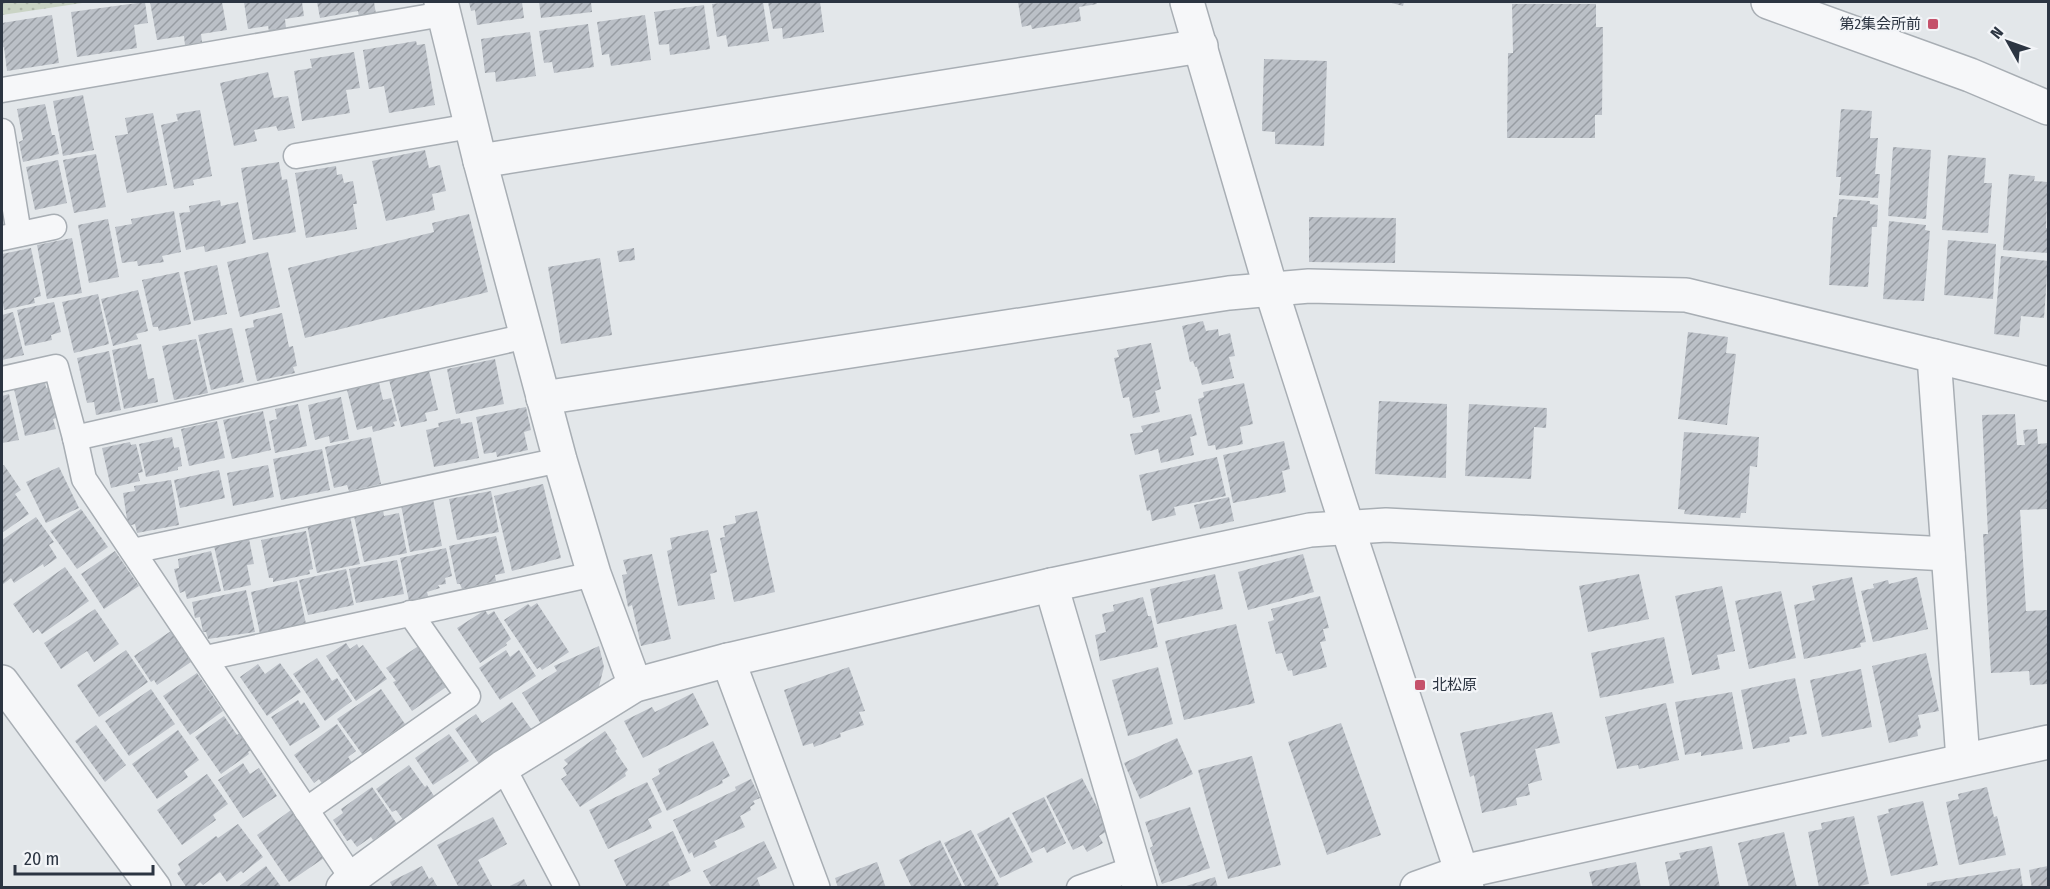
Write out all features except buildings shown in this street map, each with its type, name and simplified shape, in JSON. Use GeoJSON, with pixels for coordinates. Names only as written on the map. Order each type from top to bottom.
{"type":"FeatureCollection","features":[{"type":"Feature","properties":{"kind":"street"},"geometry":{"type":"LineString","coordinates":[[1187,2],[1271,289],[1465,880]]}},
{"type":"Feature","properties":{"kind":"street"},"geometry":{"type":"LineString","coordinates":[[1768,2],[1970,75],[2049,108]]}},
{"type":"Feature","properties":{"kind":"street"},"geometry":{"type":"LineString","coordinates":[[442,8],[480,161],[560,460],[594,574],[635,685]]}},
{"type":"Feature","properties":{"kind":"street"},"geometry":{"type":"LineString","coordinates":[[480,161],[1201,46]]}},
{"type":"Feature","properties":{"kind":"street"},"geometry":{"type":"LineString","coordinates":[[543,398],[1229,293],[1309,286],[1686,295],[2049,384]]}},
{"type":"Feature","properties":{"kind":"street"},"geometry":{"type":"LineString","coordinates":[[1934,356],[1964,760]]}},
{"type":"Feature","properties":{"kind":"street"},"geometry":{"type":"LineString","coordinates":[[347,883],[503,767],[635,685],[728,660],[1051,585],[1310,530],[1386,525],[1948,554]]}},
{"type":"Feature","properties":{"kind":"street"},"geometry":{"type":"LineString","coordinates":[[1051,585],[1138,878]]}},
{"type":"Feature","properties":{"kind":"street"},"geometry":{"type":"LineString","coordinates":[[728,660],[813,888]]}},
{"type":"Feature","properties":{"kind":"street"},"geometry":{"type":"LineString","coordinates":[[2,682],[154,888]]}},
{"type":"Feature","properties":{"kind":"street"},"geometry":{"type":"LineString","coordinates":[[1417,888],[1465,880],[1964,760],[2049,742]]}},
{"type":"Feature","properties":{"kind":"lane"},"geometry":{"type":"LineString","coordinates":[[2,90],[442,8]]}},
{"type":"Feature","properties":{"kind":"lane"},"geometry":{"type":"LineString","coordinates":[[296,156],[471,126]]}},
{"type":"Feature","properties":{"kind":"lane"},"geometry":{"type":"LineString","coordinates":[[2,131],[10,236],[54,227]]}},
{"type":"Feature","properties":{"kind":"lane"},"geometry":{"type":"LineString","coordinates":[[75,438],[527,336]]}},
{"type":"Feature","properties":{"kind":"lane"},"geometry":{"type":"LineString","coordinates":[[2,379],[56,367],[84,479],[306,810],[347,883]]}},
{"type":"Feature","properties":{"kind":"lane"},"geometry":{"type":"LineString","coordinates":[[133,551],[560,460]]}},
{"type":"Feature","properties":{"kind":"lane"},"geometry":{"type":"LineString","coordinates":[[206,658],[594,574]]}},
{"type":"Feature","properties":{"kind":"lane"},"geometry":{"type":"LineString","coordinates":[[306,810],[468,696],[410,613]]}},
{"type":"Feature","properties":{"kind":"lane"},"geometry":{"type":"LineString","coordinates":[[503,767],[567,888]]}},
{"type":"Feature","properties":{"kind":"lane"},"geometry":{"type":"LineString","coordinates":[[1079,888],[1138,878]]}},
{"type":"Feature","properties":{"kind":"green space"},"geometry":{"type":"Polygon","coordinates":[[[2,2],[89,2],[2,15],[2,2]]]}},
{"type":"Feature","properties":{"kind":"place","name":"第2集会所前"},"geometry":{"type":"Point","coordinates":[1933,24]}},
{"type":"Feature","properties":{"kind":"place","name":"北松原"},"geometry":{"type":"Point","coordinates":[1420,685]}}]}
